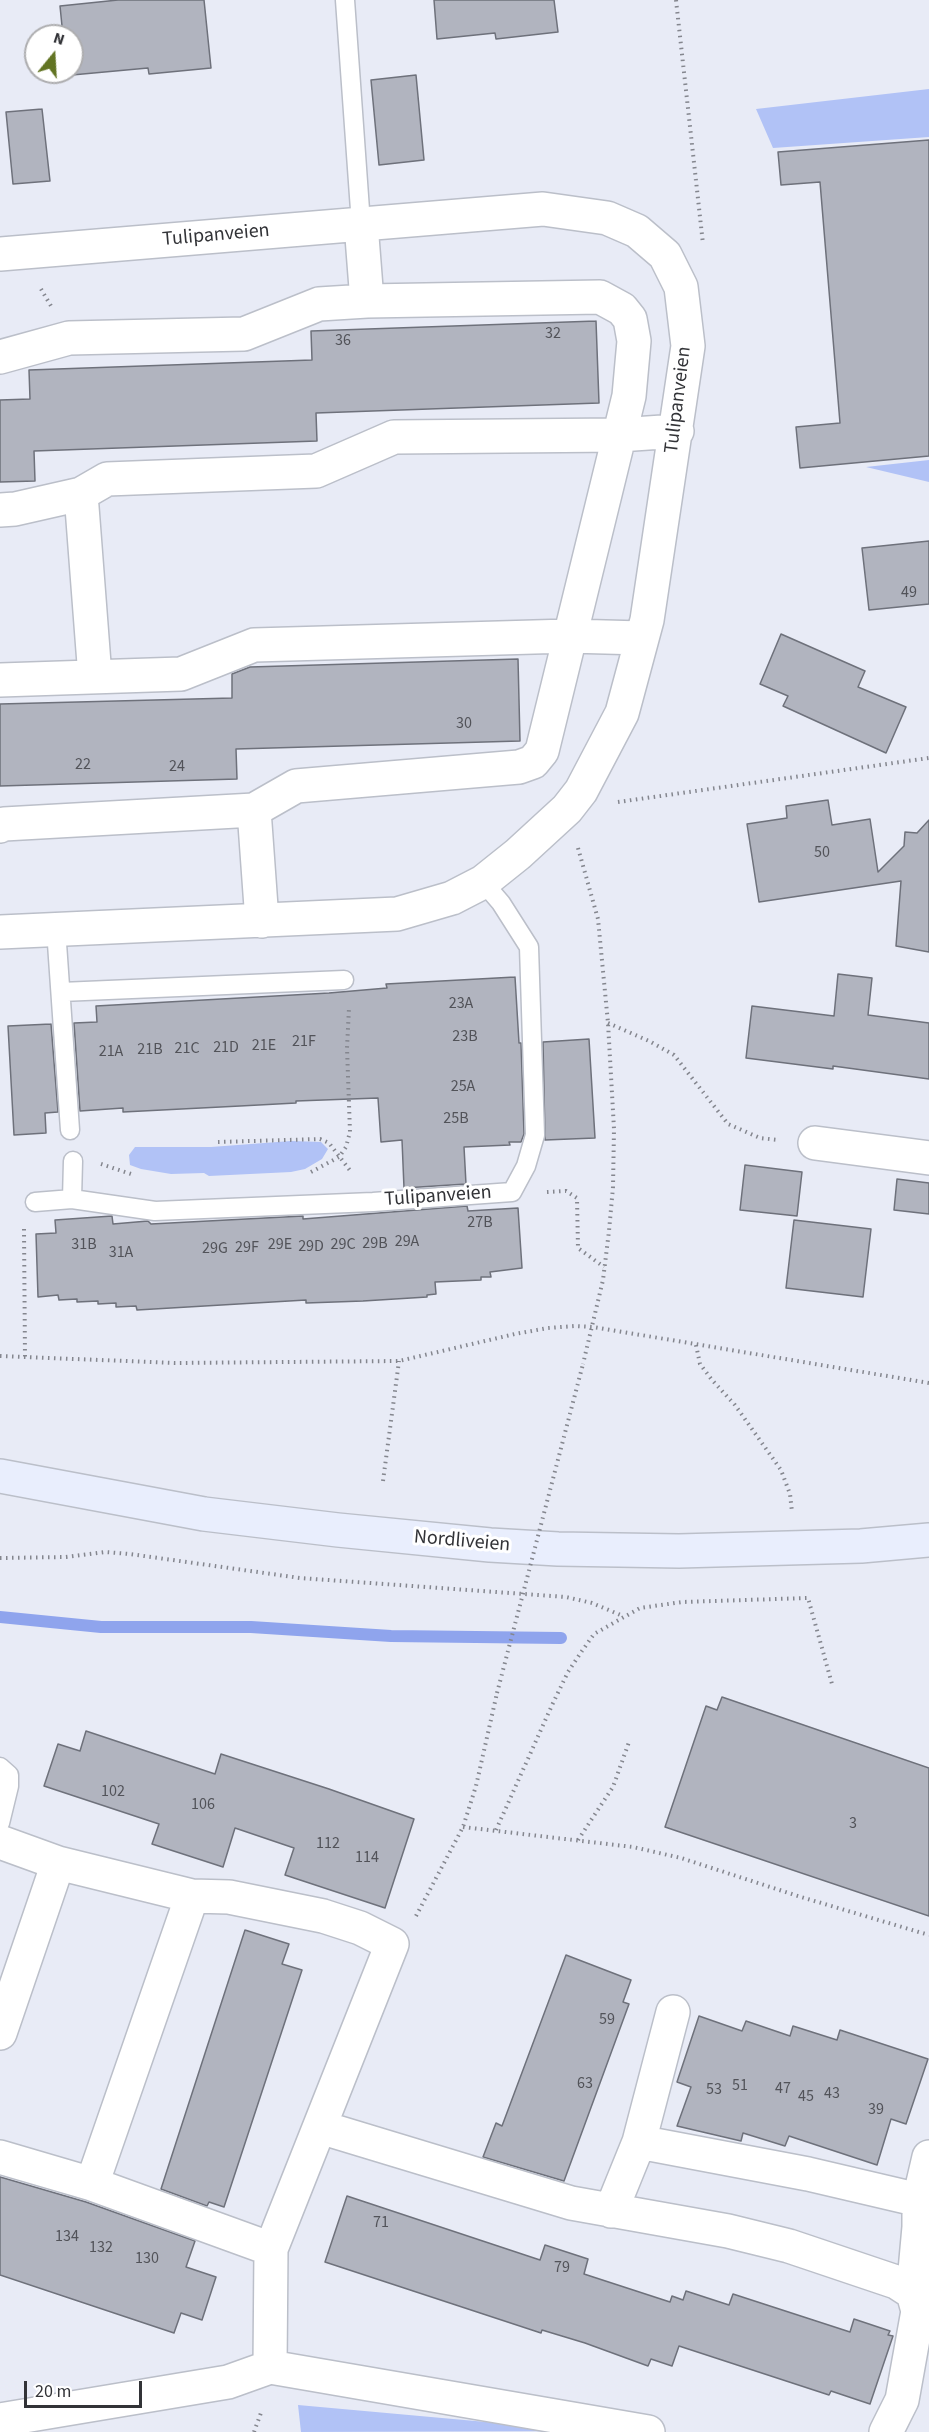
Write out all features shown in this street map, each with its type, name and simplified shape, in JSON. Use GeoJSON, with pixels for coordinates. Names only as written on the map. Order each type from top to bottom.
{"type":"FeatureCollection","features":[{"type":"Feature","properties":{"kind":"main road","name":"Nordliveien"},"geometry":{"type":"LineString","coordinates":[[0,1476],[204,1514],[402,1537],[558,1550],[679,1551],[795,1548],[929,1540]]}},
{"type":"Feature","properties":{"kind":"street","name":"Tulipanveien"},"geometry":{"type":"LineString","coordinates":[[0,932],[397,915],[452,898],[483,882],[567,809],[581,791],[622,713],[646,620],[677,431],[688,346],[681,287],[665,255],[637,231],[607,218],[543,209],[10,253]]}},
{"type":"Feature","properties":{"kind":"street"},"geometry":{"type":"LineString","coordinates":[[362,224],[367,301]]}},
{"type":"Feature","properties":{"kind":"street"},"geometry":{"type":"LineString","coordinates":[[0,357],[69,338],[244,334],[319,304],[367,301],[600,297],[622,309],[630,319],[634,341],[629,396],[542,751],[533,762],[519,767],[296,786],[254,810],[0,826]]}},
{"type":"Feature","properties":{"kind":"street"},"geometry":{"type":"LineString","coordinates":[[0,510],[15,509],[81,494],[107,478],[316,471],[394,437],[619,435],[677,431]]}},
{"type":"Feature","properties":{"kind":"street"},"geometry":{"type":"LineString","coordinates":[[81,494],[95,677]]}},
{"type":"Feature","properties":{"kind":"street"},"geometry":{"type":"LineString","coordinates":[[0,680],[181,674],[254,645],[569,636],[642,638]]}},
{"type":"Feature","properties":{"kind":"street"},"geometry":{"type":"LineString","coordinates":[[254,810],[262,921]]}},
{"type":"Feature","properties":{"kind":"street"},"geometry":{"type":"LineString","coordinates":[[815,1143],[929,1158]]}},
{"type":"Feature","properties":{"kind":"street"},"geometry":{"type":"LineString","coordinates":[[0,1842],[58,1863],[192,1896],[229,1897],[324,1916],[360,1928],[392,1944],[272,2250],[270,2367]]}},
{"type":"Feature","properties":{"kind":"street"},"geometry":{"type":"LineString","coordinates":[[0,2033],[58,1863]]}},
{"type":"Feature","properties":{"kind":"street"},"geometry":{"type":"LineString","coordinates":[[92,2184],[192,1896]]}},
{"type":"Feature","properties":{"kind":"street"},"geometry":{"type":"LineString","coordinates":[[611,2211],[639,2142],[673,2012]]}},
{"type":"Feature","properties":{"kind":"street"},"geometry":{"type":"LineString","coordinates":[[320,2127],[571,2203],[729,2231],[789,2246],[896,2282],[913,2293]]}},
{"type":"Feature","properties":{"kind":"street"},"geometry":{"type":"LineString","coordinates":[[639,2142],[808,2174],[919,2200]]}},
{"type":"Feature","properties":{"kind":"street"},"geometry":{"type":"LineString","coordinates":[[0,2157],[92,2184],[272,2250]]}},
{"type":"Feature","properties":{"kind":"street"},"geometry":{"type":"LineString","coordinates":[[886,2432],[902,2400],[918,2311],[913,2293],[919,2200],[929,2157]]}},
{"type":"Feature","properties":{"kind":"street"},"geometry":{"type":"LineString","coordinates":[[0,2420],[228,2382],[270,2367],[648,2432]]}},
{"type":"Feature","properties":{"kind":"lane"},"geometry":{"type":"LineString","coordinates":[[345,0],[362,224]]}},
{"type":"Feature","properties":{"kind":"lane","name":"Tulipanveien"},"geometry":{"type":"LineString","coordinates":[[35,1202],[72,1199],[155,1211],[373,1202],[512,1192],[526,1166],[535,1135],[529,947],[501,903],[483,882]]}},
{"type":"Feature","properties":{"kind":"lane"},"geometry":{"type":"LineString","coordinates":[[57,929],[70,1130]]}},
{"type":"Feature","properties":{"kind":"lane"},"geometry":{"type":"LineString","coordinates":[[61,992],[344,980]]}},
{"type":"Feature","properties":{"kind":"lane"},"geometry":{"type":"LineString","coordinates":[[72,1199],[73,1161]]}},
{"type":"Feature","properties":{"kind":"lane"},"geometry":{"type":"LineString","coordinates":[[0,1767],[9,1775],[9,1786],[0,1823]]}},
{"type":"Feature","properties":{"kind":"path"},"geometry":{"type":"LineString","coordinates":[[676,0],[705,263],[681,287]]}},
{"type":"Feature","properties":{"kind":"path"},"geometry":{"type":"LineString","coordinates":[[10,253],[69,338]]}},
{"type":"Feature","properties":{"kind":"path"},"geometry":{"type":"LineString","coordinates":[[392,1944],[410,1927],[463,1827],[476,1786],[497,1693],[583,1364],[604,1267],[613,1187],[614,1129],[608,1023],[598,919],[567,809],[929,758]]}},
{"type":"Feature","properties":{"kind":"path"},"geometry":{"type":"LineString","coordinates":[[307,1173],[339,1157],[346,1147],[350,1132],[347,1048],[349,1007],[344,980]]}},
{"type":"Feature","properties":{"kind":"path"},"geometry":{"type":"LineString","coordinates":[[608,1023],[674,1055],[728,1124],[760,1138],[815,1143]]}},
{"type":"Feature","properties":{"kind":"path"},"geometry":{"type":"LineString","coordinates":[[218,1142],[320,1139],[329,1143],[345,1165]]}},
{"type":"Feature","properties":{"kind":"path"},"geometry":{"type":"LineString","coordinates":[[73,1161],[101,1164],[141,1178]]}},
{"type":"Feature","properties":{"kind":"path"},"geometry":{"type":"LineString","coordinates":[[512,1192],[566,1191],[577,1198],[578,1248],[604,1267]]}},
{"type":"Feature","properties":{"kind":"path"},"geometry":{"type":"LineString","coordinates":[[25,1358],[24,1224],[35,1202]]}},
{"type":"Feature","properties":{"kind":"path"},"geometry":{"type":"LineString","coordinates":[[0,1356],[186,1363],[399,1361],[548,1328],[592,1327],[929,1383]]}},
{"type":"Feature","properties":{"kind":"path"},"geometry":{"type":"LineString","coordinates":[[696,1345],[700,1364],[735,1405],[781,1470],[790,1494],[795,1548]]}},
{"type":"Feature","properties":{"kind":"path"},"geometry":{"type":"LineString","coordinates":[[383,1481],[399,1361]]}},
{"type":"Feature","properties":{"kind":"path"},"geometry":{"type":"LineString","coordinates":[[0,1558],[66,1557],[105,1552],[130,1554],[300,1578],[566,1597],[592,1603],[623,1616]]}},
{"type":"Feature","properties":{"kind":"path"},"geometry":{"type":"LineString","coordinates":[[496,1830],[568,1672],[594,1635],[640,1608],[671,1603],[808,1598],[832,1684]]}},
{"type":"Feature","properties":{"kind":"path"},"geometry":{"type":"LineString","coordinates":[[578,1840],[612,1787],[628,1742]]}},
{"type":"Feature","properties":{"kind":"path"},"geometry":{"type":"LineString","coordinates":[[463,1827],[633,1847],[681,1858],[929,1935]]}},
{"type":"Feature","properties":{"kind":"shaded area"},"geometry":{"type":"Polygon","coordinates":[[[929,89],[929,137],[773,148],[756,109],[929,89]]]}},
{"type":"Feature","properties":{"kind":"shaded area"},"geometry":{"type":"Polygon","coordinates":[[[929,460],[929,482],[866,467],[929,460]]]}},
{"type":"Feature","properties":{"kind":"shaded area"},"geometry":{"type":"Polygon","coordinates":[[[291,1141],[321,1142],[328,1149],[322,1159],[305,1169],[291,1172],[209,1176],[204,1173],[171,1174],[130,1165],[129,1155],[135,1147],[211,1147],[291,1141]]]}},
{"type":"Feature","properties":{"kind":"shaded area"},"geometry":{"type":"Polygon","coordinates":[[[298,2405],[586,2431],[301,2432],[298,2405]]]}},
{"type":"Feature","properties":{"kind":"building"},"geometry":{"type":"Polygon","coordinates":[[[118,0],[204,0],[211,68],[149,74],[148,68],[84,74],[84,24],[62,24],[60,6],[118,0]]]}},
{"type":"Feature","properties":{"kind":"building"},"geometry":{"type":"Polygon","coordinates":[[[434,0],[554,0],[558,32],[496,39],[495,33],[437,39],[434,0]]]}},
{"type":"Feature","properties":{"kind":"building"},"geometry":{"type":"Polygon","coordinates":[[[416,75],[424,160],[379,165],[371,80],[416,75]]]}},
{"type":"Feature","properties":{"kind":"building"},"geometry":{"type":"Polygon","coordinates":[[[42,109],[50,181],[13,184],[6,112],[42,109]]]}},
{"type":"Feature","properties":{"kind":"building"},"geometry":{"type":"Polygon","coordinates":[[[929,140],[929,456],[800,468],[796,427],[840,423],[820,182],[781,185],[778,152],[929,140]]]}},
{"type":"Feature","properties":{"kind":"building"},"geometry":{"type":"Polygon","coordinates":[[[596,321],[599,403],[316,413],[317,441],[34,451],[35,481],[0,482],[0,400],[30,399],[29,370],[312,360],[311,331],[596,321]]]}},
{"type":"Feature","properties":{"kind":"building"},"geometry":{"type":"Polygon","coordinates":[[[929,541],[929,604],[869,610],[862,548],[929,541]]]}},
{"type":"Feature","properties":{"kind":"building"},"geometry":{"type":"Polygon","coordinates":[[[781,634],[865,671],[858,687],[906,707],[886,753],[783,706],[788,696],[760,684],[781,634]]]}},
{"type":"Feature","properties":{"kind":"building"},"geometry":{"type":"Polygon","coordinates":[[[518,659],[520,741],[236,749],[237,779],[0,786],[0,704],[232,698],[232,674],[250,667],[518,659]]]}},
{"type":"Feature","properties":{"kind":"building"},"geometry":{"type":"Polygon","coordinates":[[[828,800],[832,825],[870,819],[878,872],[904,846],[905,832],[917,833],[929,820],[929,952],[896,946],[901,881],[759,902],[747,824],[787,818],[786,806],[828,800]]]}},
{"type":"Feature","properties":{"kind":"building"},"geometry":{"type":"Polygon","coordinates":[[[838,974],[872,978],[868,1015],[929,1023],[929,1079],[833,1066],[833,1069],[746,1058],[752,1006],[834,1016],[838,974]]]}},
{"type":"Feature","properties":{"kind":"building"},"geometry":{"type":"Polygon","coordinates":[[[515,977],[519,1043],[521,1043],[524,1134],[521,1142],[509,1142],[510,1145],[464,1147],[466,1184],[404,1188],[402,1140],[381,1142],[378,1098],[123,1112],[123,1108],[80,1111],[74,1023],[97,1022],[96,1006],[329,993],[387,988],[386,984],[515,977]]]}},
{"type":"Feature","properties":{"kind":"building"},"geometry":{"type":"Polygon","coordinates":[[[51,1024],[58,1112],[45,1113],[46,1133],[14,1135],[8,1026],[51,1024]]]}},
{"type":"Feature","properties":{"kind":"building"},"geometry":{"type":"Polygon","coordinates":[[[589,1039],[595,1138],[545,1140],[543,1042],[589,1039]]]}},
{"type":"Feature","properties":{"kind":"building"},"geometry":{"type":"Polygon","coordinates":[[[745,1165],[802,1172],[797,1216],[740,1210],[745,1165]]]}},
{"type":"Feature","properties":{"kind":"building"},"geometry":{"type":"Polygon","coordinates":[[[897,1179],[929,1183],[929,1214],[894,1210],[897,1179]]]}},
{"type":"Feature","properties":{"kind":"building"},"geometry":{"type":"Polygon","coordinates":[[[467,1206],[468,1211],[518,1208],[522,1268],[490,1272],[491,1277],[481,1277],[481,1280],[435,1282],[436,1294],[427,1295],[427,1297],[363,1301],[306,1303],[306,1300],[137,1310],[136,1306],[116,1307],[116,1303],[77,1302],[77,1299],[59,1300],[58,1295],[38,1297],[36,1234],[56,1233],[55,1220],[112,1216],[113,1224],[148,1221],[151,1224],[303,1216],[303,1219],[467,1206]]]}},
{"type":"Feature","properties":{"kind":"building"},"geometry":{"type":"Polygon","coordinates":[[[794,1220],[871,1229],[863,1297],[786,1288],[794,1220]]]}},
{"type":"Feature","properties":{"kind":"building"},"geometry":{"type":"Polygon","coordinates":[[[722,1697],[929,1768],[929,1916],[665,1827],[706,1706],[717,1710],[722,1697]]]}},
{"type":"Feature","properties":{"kind":"building"},"geometry":{"type":"Polygon","coordinates":[[[86,1731],[215,1774],[221,1754],[414,1819],[385,1908],[285,1875],[294,1848],[235,1828],[223,1867],[152,1844],[159,1824],[44,1786],[58,1744],[80,1751],[86,1731]]]}},
{"type":"Feature","properties":{"kind":"building"},"geometry":{"type":"Polygon","coordinates":[[[245,1930],[289,1944],[282,1964],[302,1970],[224,2207],[209,2202],[207,2206],[161,2189],[245,1930]]]}},
{"type":"Feature","properties":{"kind":"building"},"geometry":{"type":"Polygon","coordinates":[[[566,1955],[631,1980],[623,2002],[629,2004],[564,2181],[483,2157],[496,2123],[502,2126],[566,1955]]]}},
{"type":"Feature","properties":{"kind":"building"},"geometry":{"type":"Polygon","coordinates":[[[699,2016],[742,2031],[746,2021],[790,2036],[793,2026],[837,2040],[840,2030],[928,2059],[906,2124],[891,2119],[877,2165],[789,2136],[785,2146],[743,2133],[741,2141],[677,2126],[691,2087],[677,2082],[699,2016]]]}},
{"type":"Feature","properties":{"kind":"building"},"geometry":{"type":"Polygon","coordinates":[[[0,2177],[86,2202],[195,2241],[186,2267],[216,2277],[202,2320],[181,2313],[174,2333],[0,2275],[0,2177]]]}},
{"type":"Feature","properties":{"kind":"building"},"geometry":{"type":"Polygon","coordinates":[[[347,2196],[540,2260],[545,2245],[588,2259],[584,2274],[670,2302],[672,2296],[683,2300],[686,2291],[729,2305],[733,2294],[850,2332],[854,2319],[890,2331],[888,2335],[893,2336],[870,2404],[831,2391],[829,2395],[679,2346],[672,2366],[651,2359],[648,2366],[585,2343],[542,2330],[541,2333],[325,2262],[347,2196]]]}},
{"type":"Feature","properties":{"kind":"waterway"},"geometry":{"type":"LineString","coordinates":[[0,1617],[101,1627],[251,1627],[391,1636],[561,1638]]}}]}
